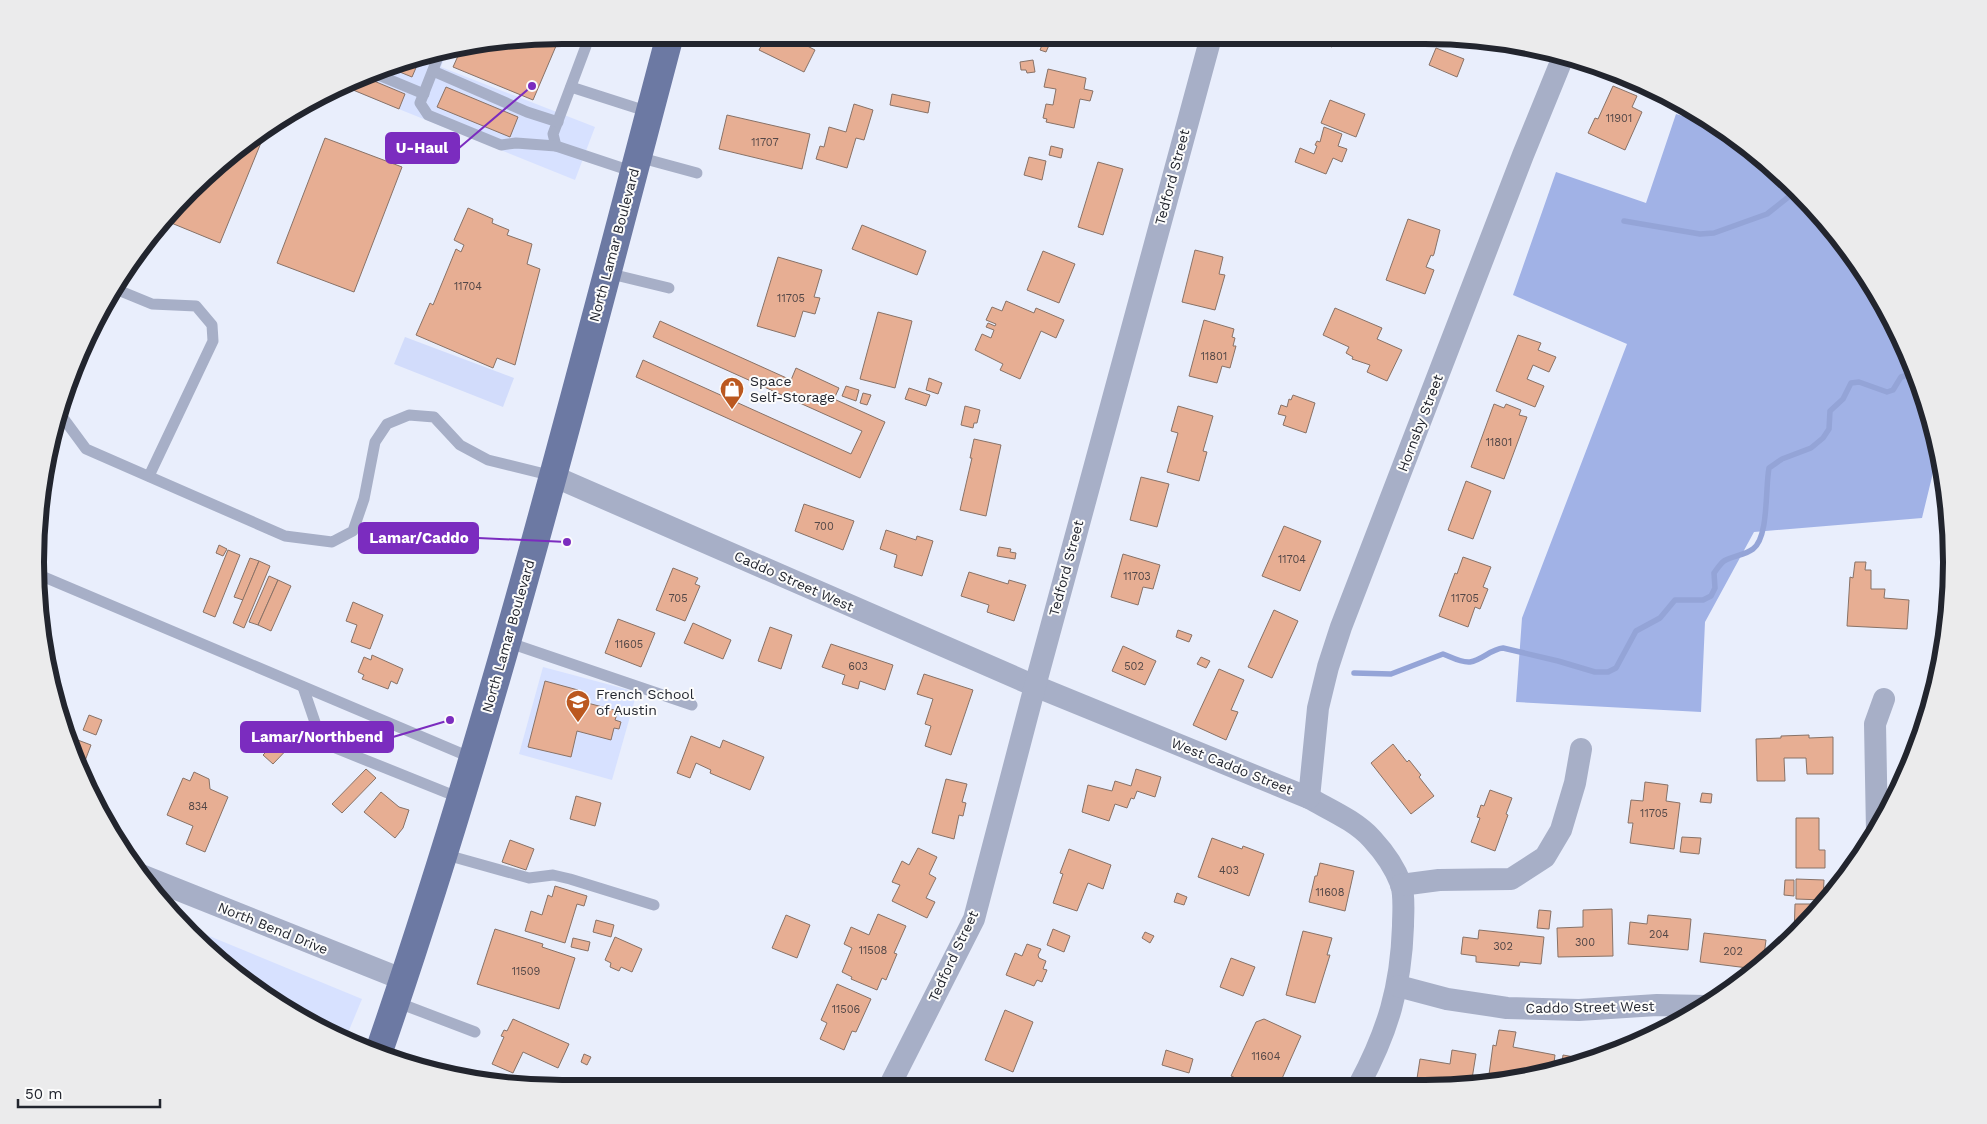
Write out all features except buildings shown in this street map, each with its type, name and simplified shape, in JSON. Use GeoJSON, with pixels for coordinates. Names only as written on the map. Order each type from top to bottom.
{"type":"FeatureCollection","features":[{"type":"Feature","properties":{"kind":"main road","name":"North Lamar Boulevard"},"geometry":{"type":"LineString","coordinates":[[380,1047],[443,854],[507,642],[668,44]]}},
{"type":"Feature","properties":{"kind":"street","name":"Tedford Street"},"geometry":{"type":"LineString","coordinates":[[893,1080],[974,918],[1209,44]]}},
{"type":"Feature","properties":{"kind":"street","name":"Hornsby Street"},"geometry":{"type":"LineString","coordinates":[[1309,798],[1318,708],[1328,667],[1341,627],[1523,155],[1561,62]]}},
{"type":"Feature","properties":{"kind":"street","name":"Caddo Street West"},"geometry":{"type":"LineString","coordinates":[[553,476],[1035,686]]}},
{"type":"Feature","properties":{"kind":"street","name":"West Caddo Street"},"geometry":{"type":"LineString","coordinates":[[1035,686],[1309,798],[1349,821],[1372,838],[1387,857],[1401,885]]}},
{"type":"Feature","properties":{"kind":"street"},"geometry":{"type":"LineString","coordinates":[[1877,816],[1874,724],[1884,699]]}},
{"type":"Feature","properties":{"kind":"street"},"geometry":{"type":"LineString","coordinates":[[1362,1080],[1376,1054],[1398,986],[1403,908],[1401,885],[1439,880],[1511,879],[1545,857],[1561,830],[1575,783],[1581,749]]}},
{"type":"Feature","properties":{"kind":"street","name":"North Bend Drive"},"geometry":{"type":"LineString","coordinates":[[154,881],[400,991]]}},
{"type":"Feature","properties":{"kind":"street","name":"Caddo Street West"},"geometry":{"type":"LineString","coordinates":[[1398,986],[1447,999],[1507,1008],[1579,1010],[1657,1005],[1692,1006]]}},
{"type":"Feature","properties":{"kind":"lane"},"geometry":{"type":"LineString","coordinates":[[556,146],[553,134],[586,46]]}},
{"type":"Feature","properties":{"kind":"lane"},"geometry":{"type":"LineString","coordinates":[[438,59],[420,103],[428,115],[501,145],[516,143],[556,146],[636,164],[697,173]]}},
{"type":"Feature","properties":{"kind":"lane"},"geometry":{"type":"LineString","coordinates":[[433,72],[527,112],[558,122]]}},
{"type":"Feature","properties":{"kind":"lane"},"geometry":{"type":"LineString","coordinates":[[381,76],[424,94]]}},
{"type":"Feature","properties":{"kind":"lane"},"geometry":{"type":"LineString","coordinates":[[571,87],[649,112]]}},
{"type":"Feature","properties":{"kind":"lane"},"geometry":{"type":"LineString","coordinates":[[606,274],[669,288]]}},
{"type":"Feature","properties":{"kind":"lane"},"geometry":{"type":"LineString","coordinates":[[120,291],[152,304],[196,306],[212,325],[212,341],[149,476]]}},
{"type":"Feature","properties":{"kind":"lane"},"geometry":{"type":"LineString","coordinates":[[64,419],[86,449],[285,536],[332,542],[353,531],[364,499],[375,442],[387,424],[409,414],[434,417],[460,445],[488,460],[553,476]]}},
{"type":"Feature","properties":{"kind":"lane"},"geometry":{"type":"LineString","coordinates":[[44,577],[472,758]]}},
{"type":"Feature","properties":{"kind":"lane"},"geometry":{"type":"LineString","coordinates":[[507,642],[692,705]]}},
{"type":"Feature","properties":{"kind":"lane"},"geometry":{"type":"LineString","coordinates":[[303,687],[320,737],[333,747],[460,798]]}},
{"type":"Feature","properties":{"kind":"lane"},"geometry":{"type":"LineString","coordinates":[[443,854],[529,878],[553,875],[570,879],[654,905]]}},
{"type":"Feature","properties":{"kind":"lane"},"geometry":{"type":"LineString","coordinates":[[400,991],[475,1032]]}},
{"type":"Feature","properties":{"kind":"shaded area"},"geometry":{"type":"Polygon","coordinates":[[[444,58],[441,67],[595,127],[575,180],[350,89],[395,71],[444,58]]]}},
{"type":"Feature","properties":{"kind":"shaded area"},"geometry":{"type":"Polygon","coordinates":[[[1676,114],[1694,119],[1740,151],[1767,172],[1815,220],[1856,274],[1874,303],[1890,333],[1916,395],[1926,428],[1934,468],[1922,518],[1754,532],[1705,622],[1701,712],[1516,702],[1522,618],[1627,344],[1513,295],[1556,172],[1646,203],[1676,114]]]}},
{"type":"Feature","properties":{"kind":"shaded area"},"geometry":{"type":"Polygon","coordinates":[[[405,337],[514,378],[503,407],[394,364],[405,337]]]}},
{"type":"Feature","properties":{"kind":"shaded area","name":"French School of Austin"},"geometry":{"type":"Polygon","coordinates":[[[543,667],[637,692],[612,780],[519,754],[543,667]]]}},
{"type":"Feature","properties":{"kind":"shaded area"},"geometry":{"type":"Polygon","coordinates":[[[200,932],[362,999],[348,1034],[303,1011],[274,993],[220,952],[200,932]]]}},
{"type":"Feature","properties":{"kind":"waterway"},"geometry":{"type":"LineString","coordinates":[[1624,221],[1700,234],[1714,233],[1767,214],[1790,195]]}},
{"type":"Feature","properties":{"kind":"waterway"},"geometry":{"type":"LineString","coordinates":[[1354,673],[1391,674],[1443,654],[1460,661],[1470,662],[1494,650],[1503,648],[1595,672],[1608,672],[1616,668],[1636,631],[1660,618],[1675,600],[1703,600],[1711,596],[1715,588],[1714,573],[1721,564],[1728,559],[1750,551],[1758,543],[1762,534],[1766,512],[1769,468],[1782,459],[1811,448],[1823,438],[1829,429],[1830,411],[1843,399],[1851,383],[1859,382],[1887,392],[1893,390],[1901,377],[1908,375]]}},
{"type":"Feature","properties":{"kind":"place","name":"U-Haul"},"geometry":{"type":"Point","coordinates":[532,86]}},
{"type":"Feature","properties":{"kind":"place","name":"Space Self-Storage"},"geometry":{"type":"Point","coordinates":[732,410]}},
{"type":"Feature","properties":{"kind":"place","name":"Lamar/Caddo"},"geometry":{"type":"Point","coordinates":[567,542]}},
{"type":"Feature","properties":{"kind":"place","name":"Lamar/Northbend"},"geometry":{"type":"Point","coordinates":[450,720]}},
{"type":"Feature","properties":{"kind":"place","name":"French School of Austin"},"geometry":{"type":"Point","coordinates":[578,723]}}]}
